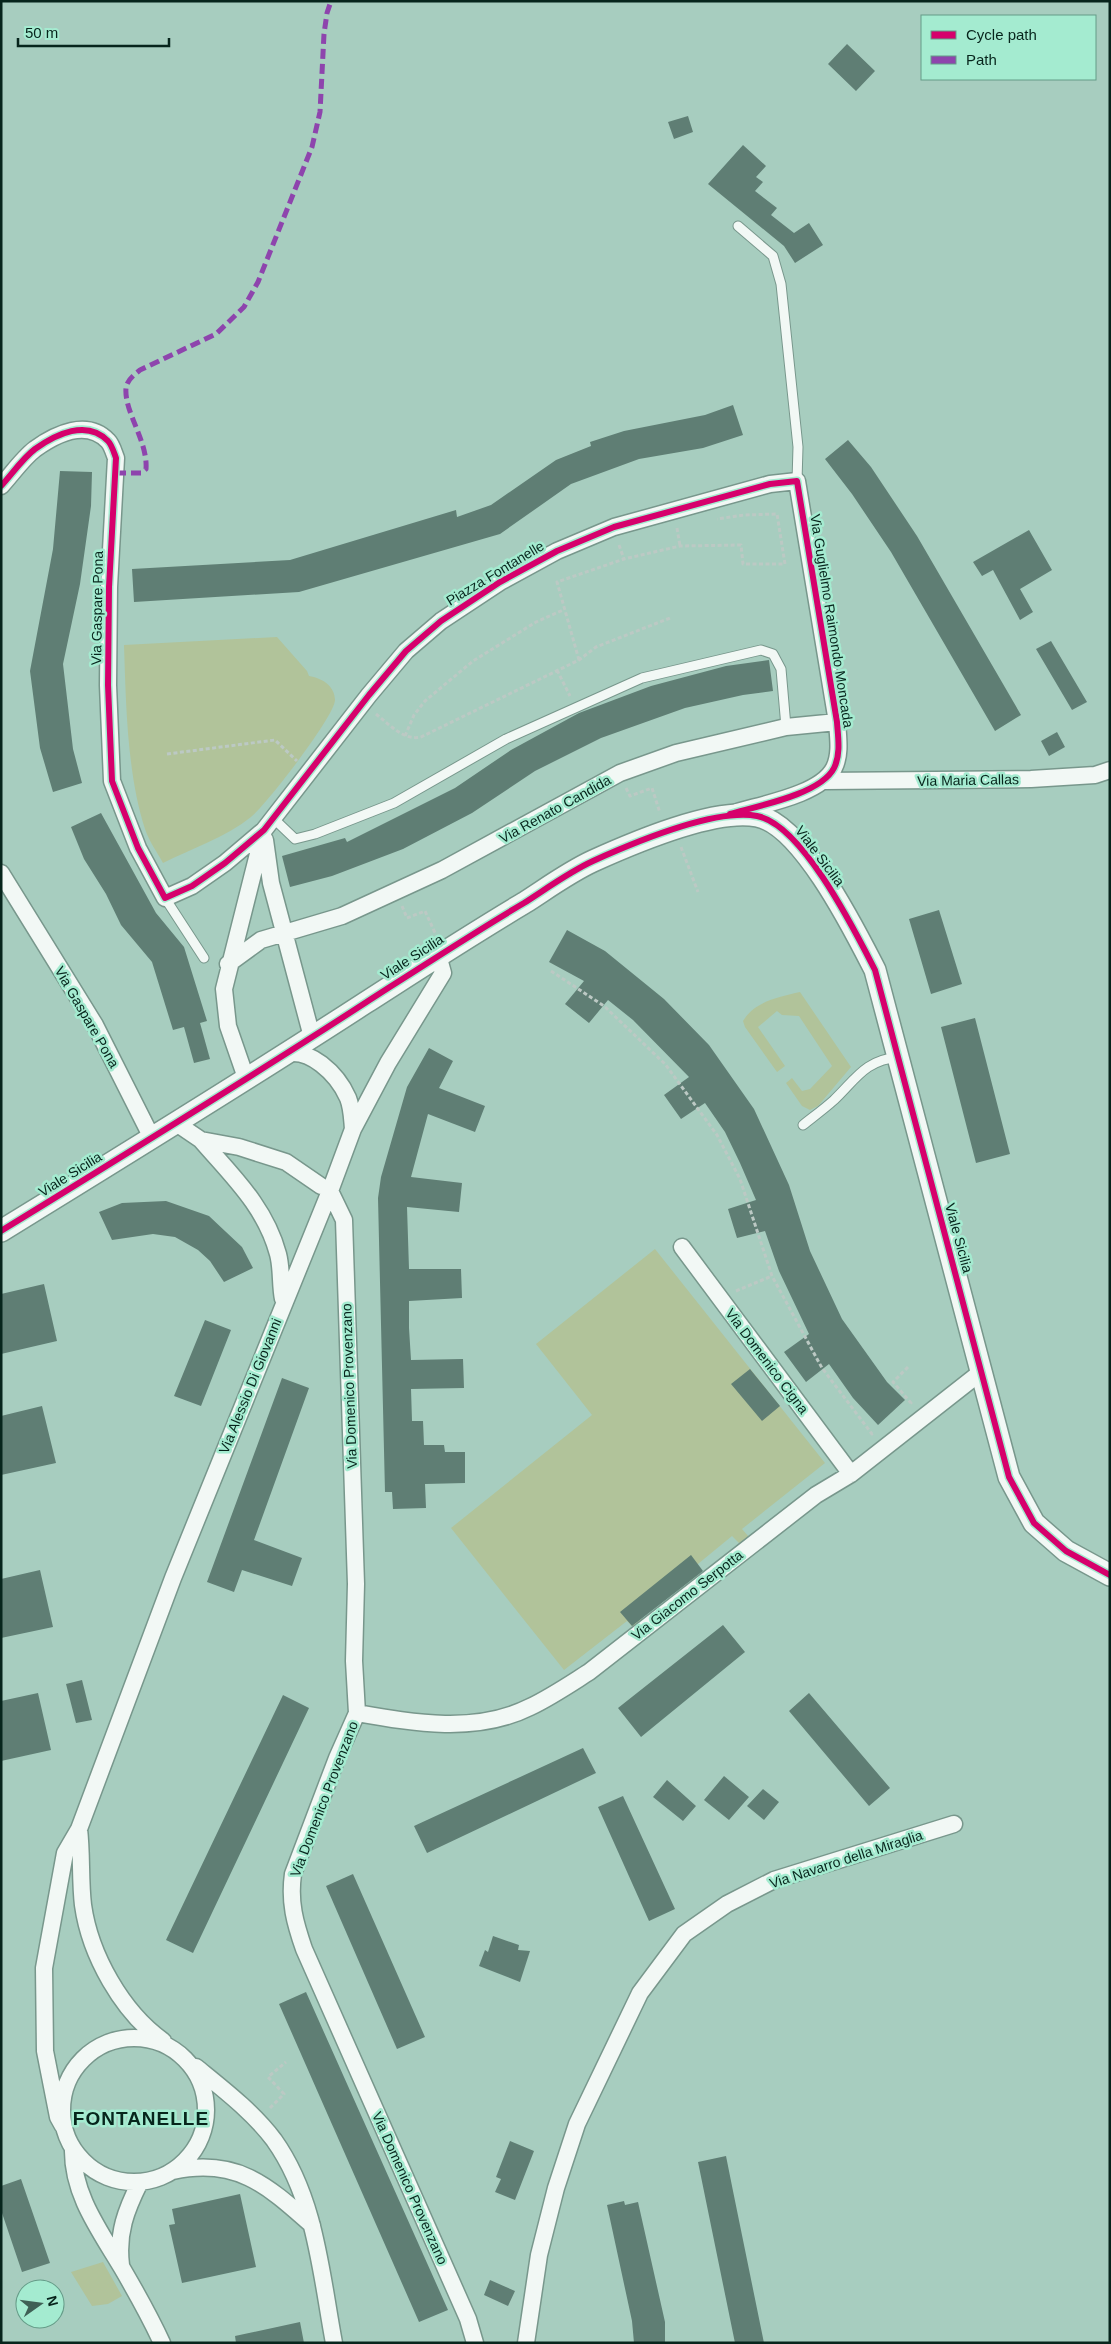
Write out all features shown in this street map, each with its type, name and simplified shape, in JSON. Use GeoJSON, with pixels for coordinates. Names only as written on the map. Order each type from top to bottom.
{"type":"FeatureCollection","features":[{"type":"Feature","properties":{"kind":"street","name":"Via Gaspare Pona"},"geometry":{"type":"LineString","coordinates":[[1,486],[34,450],[62,433],[81,429],[96,431],[110,442],[116,458],[109,587],[108,685],[112,781],[138,848],[165,898]]}},
{"type":"Feature","properties":{"kind":"street","name":"Piazza Fontanelle"},"geometry":{"type":"LineString","coordinates":[[269,824],[362,704],[406,651],[442,621],[500,582],[557,551],[614,527],[770,484],[796,481]]}},
{"type":"Feature","properties":{"kind":"street","name":"Via Guglielmo Raimondo Moncada"},"geometry":{"type":"LineString","coordinates":[[796,481],[837,722],[838,752],[834,768],[824,781]]}},
{"type":"Feature","properties":{"kind":"street","name":"Via Renato Candida"},"geometry":{"type":"LineString","coordinates":[[228,964],[260,940],[342,916],[442,870],[620,773],[676,753],[786,727],[837,722]]}},
{"type":"Feature","properties":{"kind":"street","name":"Via Maria Callas"},"geometry":{"type":"LineString","coordinates":[[824,781],[1031,779],[1095,775],[1110,770]]}},
{"type":"Feature","properties":{"kind":"street"},"geometry":{"type":"LineString","coordinates":[[730,814],[802,792],[824,781]]}},
{"type":"Feature","properties":{"kind":"street","name":"Viale Sicilia"},"geometry":{"type":"LineString","coordinates":[[1,1231],[176,1123],[441,953],[590,862],[671,831],[730,814],[759,816],[784,830],[820,874],[846,911],[875,970],[1009,1477],[1034,1523],[1066,1551],[1110,1575]]}},
{"type":"Feature","properties":{"kind":"street"},"geometry":{"type":"LineString","coordinates":[[165,898],[192,886],[225,863],[269,824]]}},
{"type":"Feature","properties":{"kind":"street"},"geometry":{"type":"LineString","coordinates":[[269,824],[271,883],[312,1037]]}},
{"type":"Feature","properties":{"kind":"street"},"geometry":{"type":"LineString","coordinates":[[246,1078],[228,1026],[224,989],[228,964],[269,824]]}},
{"type":"Feature","properties":{"kind":"street","name":"Via Gaspare Pona"},"geometry":{"type":"LineString","coordinates":[[1,873],[94,1025],[152,1138]]}},
{"type":"Feature","properties":{"kind":"street","name":"Via Alessio Di Giovanni"},"geometry":{"type":"LineString","coordinates":[[79,1829],[83,1905],[90,1936],[107,1974],[131,2010],[150,2032],[182,2055],[201,2082],[206,2107],[205,2125],[199,2142],[184,2162],[173,2171],[150,2181],[140,2182],[110,2178],[98,2173],[84,2163],[72,2149],[58,2117],[45,2052],[44,1968],[65,1853],[79,1829],[173,1578],[284,1301],[326,1189],[353,1129],[388,1062],[443,973],[441,953]]}},
{"type":"Feature","properties":{"kind":"street"},"geometry":{"type":"LineString","coordinates":[[280,1056],[291,1052],[303,1055],[325,1066],[334,1075],[349,1100],[353,1129]]}},
{"type":"Feature","properties":{"kind":"street"},"geometry":{"type":"LineString","coordinates":[[176,1123],[201,1140],[246,1190],[267,1222],[278,1256],[284,1301]]}},
{"type":"Feature","properties":{"kind":"street"},"geometry":{"type":"LineString","coordinates":[[201,1140],[239,1147],[286,1162],[326,1189]]}},
{"type":"Feature","properties":{"kind":"street","name":"Via Domenico Provenzano"},"geometry":{"type":"LineString","coordinates":[[326,1189],[344,1220],[355,1574],[354,1661],[357,1713],[337,1758],[293,1874],[290,1894],[293,1918],[304,1949],[468,2319],[475,2343]]}},
{"type":"Feature","properties":{"kind":"street","name":"Via Domenico Cigna"},"geometry":{"type":"LineString","coordinates":[[682,1247],[851,1474]]}},
{"type":"Feature","properties":{"kind":"street","name":"Via Giacomo Serpotta"},"geometry":{"type":"LineString","coordinates":[[357,1713],[408,1722],[474,1724],[500,1718],[528,1708],[589,1672],[816,1495],[851,1474],[982,1372]]}},
{"type":"Feature","properties":{"kind":"street","name":"Via Navarro della Miraglia"},"geometry":{"type":"LineString","coordinates":[[526,2343],[539,2255],[556,2188],[577,2124],[640,1993],[684,1934],[727,1904],[774,1880],[954,1824]]}},
{"type":"Feature","properties":{"kind":"street","name":"Via Alessio Di Giovanni"},"geometry":{"type":"LineString","coordinates":[[63,2126],[61,2107],[66,2082],[74,2068],[92,2050],[108,2042],[133,2037],[153,2039],[182,2055]]}},
{"type":"Feature","properties":{"kind":"street"},"geometry":{"type":"LineString","coordinates":[[182,2055],[256,2121],[274,2140],[300,2187],[312,2225],[334,2343]]}},
{"type":"Feature","properties":{"kind":"street","name":"Via Alessio Di Giovanni"},"geometry":{"type":"LineString","coordinates":[[72,2149],[72,2164],[77,2182],[96,2228],[121,2267],[162,2343]]}},
{"type":"Feature","properties":{"kind":"street"},"geometry":{"type":"LineString","coordinates":[[173,2171],[190,2168],[223,2170],[253,2177],[278,2194],[312,2225]]}},
{"type":"Feature","properties":{"kind":"street"},"geometry":{"type":"LineString","coordinates":[[121,2267],[120,2236],[123,2221],[140,2182]]}},
{"type":"Feature","properties":{"kind":"lane"},"geometry":{"type":"LineString","coordinates":[[738,226],[773,256],[780,284],[798,447],[796,481]]}},
{"type":"Feature","properties":{"kind":"lane"},"geometry":{"type":"LineString","coordinates":[[269,824],[295,839],[315,834],[394,804],[506,739],[642,678],[761,650],[773,654],[781,669],[786,727]]}},
{"type":"Feature","properties":{"kind":"lane"},"geometry":{"type":"LineString","coordinates":[[165,898],[204,958]]}},
{"type":"Feature","properties":{"kind":"lane"},"geometry":{"type":"LineString","coordinates":[[803,1125],[833,1101],[864,1069],[881,1059],[899,1057]]}},
{"type":"Feature","properties":{"kind":"path"},"geometry":{"type":"LineString","coordinates":[[579,660],[557,582],[624,558],[680,546],[741,545],[743,564],[785,564],[776,514],[744,515],[715,519]]}},
{"type":"Feature","properties":{"kind":"path"},"geometry":{"type":"LineString","coordinates":[[676,525],[686,524]]}},
{"type":"Feature","properties":{"kind":"path"},"geometry":{"type":"LineString","coordinates":[[405,736],[414,715],[425,701],[473,661],[536,622],[564,610]]}},
{"type":"Feature","properties":{"kind":"path"},"geometry":{"type":"LineString","coordinates":[[362,704],[405,736],[411,739],[421,737],[579,660],[596,647],[670,618]]}},
{"type":"Feature","properties":{"kind":"path"},"geometry":{"type":"LineString","coordinates":[[558,670],[576,708]]}},
{"type":"Feature","properties":{"kind":"path"},"geometry":{"type":"LineString","coordinates":[[167,754],[275,740],[297,761],[310,770]]}},
{"type":"Feature","properties":{"kind":"path"},"geometry":{"type":"LineString","coordinates":[[620,773],[630,796],[652,788],[698,892]]}},
{"type":"Feature","properties":{"kind":"path"},"geometry":{"type":"LineString","coordinates":[[396,892],[407,918],[426,911],[441,953]]}},
{"type":"Feature","properties":{"kind":"path"},"geometry":{"type":"LineString","coordinates":[[551,971],[604,1006],[665,1064],[717,1135],[740,1179],[772,1276],[822,1368],[872,1434],[879,1430]]}},
{"type":"Feature","properties":{"kind":"path"},"geometry":{"type":"LineString","coordinates":[[723,1302],[738,1289],[772,1276]]}},
{"type":"Feature","properties":{"kind":"path"},"geometry":{"type":"LineString","coordinates":[[905,1408],[911,1403],[893,1382],[908,1368]]}},
{"type":"Feature","properties":{"kind":"path"},"geometry":{"type":"LineString","coordinates":[[256,2121],[284,2094],[268,2078],[286,2062]]}},
{"type":"Feature","properties":{"kind":"green space"},"geometry":{"type":"Polygon","coordinates":[[[277,637],[307,671],[309,676],[323,681],[330,687],[335,700],[332,709],[299,760],[251,817],[220,837],[163,863],[145,829],[134,785],[128,738],[124,645],[277,637]]]}},
{"type":"Feature","properties":{"kind":"green space"},"geometry":{"type":"Polygon","coordinates":[[[800,992],[851,1067],[818,1106],[810,1110],[802,1106],[786,1083],[792,1078],[802,1091],[810,1089],[832,1066],[799,1016],[782,1015],[777,1011],[758,1027],[785,1066],[777,1072],[745,1027],[743,1021],[748,1014],[761,1004],[800,992]]]}},
{"type":"Feature","properties":{"kind":"green space"},"geometry":{"type":"Polygon","coordinates":[[[655,1249],[825,1463],[742,1529],[749,1537],[740,1544],[732,1536],[637,1614],[643,1621],[634,1628],[627,1621],[564,1670],[451,1528],[592,1415],[536,1344],[655,1249]]]}},
{"type":"Feature","properties":{"kind":"green space"},"geometry":{"type":"Polygon","coordinates":[[[103,2262],[122,2296],[108,2304],[92,2306],[71,2272],[103,2262]]]}},
{"type":"Feature","properties":{"kind":"building"},"geometry":{"type":"Polygon","coordinates":[[[847,44],[875,71],[856,91],[828,64],[847,44]]]}},
{"type":"Feature","properties":{"kind":"building"},"geometry":{"type":"Polygon","coordinates":[[[688,116],[693,132],[674,139],[668,122],[688,116]]]}},
{"type":"Feature","properties":{"kind":"building"},"geometry":{"type":"Polygon","coordinates":[[[743,145],[766,166],[756,177],[763,182],[755,191],[777,208],[771,215],[794,233],[809,223],[823,245],[795,263],[784,246],[708,184],[743,145]]]}},
{"type":"Feature","properties":{"kind":"building"},"geometry":{"type":"Polygon","coordinates":[[[733,405],[743,435],[703,448],[639,459],[571,484],[500,534],[299,592],[134,602],[132,569],[290,560],[456,510],[457,517],[491,505],[556,460],[591,446],[590,442],[624,431],[705,415],[733,405]]]}},
{"type":"Feature","properties":{"kind":"building"},"geometry":{"type":"Polygon","coordinates":[[[848,440],[871,467],[917,536],[1021,715],[995,731],[891,552],[852,494],[825,459],[848,440]]]}},
{"type":"Feature","properties":{"kind":"building"},"geometry":{"type":"Polygon","coordinates":[[[60,471],[92,472],[91,506],[80,584],[63,664],[73,749],[82,783],[53,792],[40,748],[30,671],[53,549],[60,471]]]}},
{"type":"Feature","properties":{"kind":"building"},"geometry":{"type":"Polygon","coordinates":[[[1029,530],[1052,570],[1020,589],[1033,612],[1020,620],[993,570],[982,576],[973,562],[1029,530]]]}},
{"type":"Feature","properties":{"kind":"building"},"geometry":{"type":"Polygon","coordinates":[[[1051,641],[1087,702],[1072,710],[1036,649],[1051,641]]]}},
{"type":"Feature","properties":{"kind":"building"},"geometry":{"type":"Polygon","coordinates":[[[769,660],[773,691],[743,695],[685,708],[601,738],[535,771],[472,813],[403,849],[332,876],[290,887],[282,856],[345,838],[347,842],[455,788],[511,750],[579,713],[651,686],[726,666],[769,660]]]}},
{"type":"Feature","properties":{"kind":"building"},"geometry":{"type":"Polygon","coordinates":[[[1057,732],[1065,747],[1049,756],[1041,741],[1057,732]]]}},
{"type":"Feature","properties":{"kind":"building"},"geometry":{"type":"Polygon","coordinates":[[[101,813],[156,913],[184,947],[207,1021],[200,1023],[210,1059],[194,1063],[184,1027],[173,1030],[152,962],[121,925],[106,894],[84,859],[71,827],[101,813]]]}},
{"type":"Feature","properties":{"kind":"building"},"geometry":{"type":"Polygon","coordinates":[[[939,910],[962,984],[931,994],[909,919],[939,910]]]}},
{"type":"Feature","properties":{"kind":"building"},"geometry":{"type":"Polygon","coordinates":[[[567,930],[605,951],[664,999],[709,1045],[754,1109],[789,1185],[810,1251],[842,1319],[887,1382],[905,1400],[878,1425],[853,1398],[829,1364],[806,1382],[784,1352],[809,1334],[779,1271],[765,1231],[737,1238],[728,1209],[756,1200],[740,1163],[725,1132],[705,1103],[681,1119],[664,1095],[689,1077],[633,1020],[608,1000],[589,1023],[565,1004],[584,981],[549,962],[567,930]]]}},
{"type":"Feature","properties":{"kind":"building"},"geometry":{"type":"Polygon","coordinates":[[[975,1018],[1010,1154],[976,1163],[941,1027],[975,1018]]]}},
{"type":"Feature","properties":{"kind":"building"},"geometry":{"type":"Polygon","coordinates":[[[429,1048],[453,1061],[439,1088],[485,1106],[475,1132],[428,1114],[411,1177],[462,1183],[459,1212],[407,1207],[409,1269],[461,1269],[462,1298],[409,1301],[409,1328],[411,1360],[463,1359],[464,1388],[411,1389],[412,1421],[423,1421],[424,1445],[444,1445],[445,1452],[465,1452],[465,1483],[425,1484],[426,1508],[393,1509],[392,1492],[385,1492],[378,1198],[381,1177],[407,1087],[429,1048]]]}},
{"type":"Feature","properties":{"kind":"building"},"geometry":{"type":"Polygon","coordinates":[[[166,1201],[209,1216],[242,1247],[253,1268],[224,1282],[210,1261],[198,1250],[175,1237],[153,1234],[112,1240],[99,1212],[122,1203],[166,1201]]]}},
{"type":"Feature","properties":{"kind":"building"},"geometry":{"type":"Polygon","coordinates":[[[44,1284],[57,1341],[1,1354],[1,1294],[44,1284]]]}},
{"type":"Feature","properties":{"kind":"building"},"geometry":{"type":"Polygon","coordinates":[[[205,1320],[231,1330],[201,1406],[174,1396],[205,1320]]]}},
{"type":"Feature","properties":{"kind":"building"},"geometry":{"type":"Polygon","coordinates":[[[750,1369],[780,1406],[762,1421],[731,1384],[750,1369]]]}},
{"type":"Feature","properties":{"kind":"building"},"geometry":{"type":"Polygon","coordinates":[[[282,1378],[309,1388],[254,1540],[302,1558],[292,1586],[242,1570],[234,1592],[207,1582],[282,1378]]]}},
{"type":"Feature","properties":{"kind":"building"},"geometry":{"type":"Polygon","coordinates":[[[42,1406],[56,1463],[1,1475],[1,1416],[42,1406]]]}},
{"type":"Feature","properties":{"kind":"building"},"geometry":{"type":"Polygon","coordinates":[[[691,1555],[703,1571],[632,1626],[620,1612],[691,1555]]]}},
{"type":"Feature","properties":{"kind":"building"},"geometry":{"type":"Polygon","coordinates":[[[40,1570],[53,1627],[1,1638],[1,1579],[40,1570]]]}},
{"type":"Feature","properties":{"kind":"building"},"geometry":{"type":"Polygon","coordinates":[[[723,1625],[745,1652],[641,1737],[618,1708],[723,1625]]]}},
{"type":"Feature","properties":{"kind":"building"},"geometry":{"type":"Polygon","coordinates":[[[82,1680],[92,1720],[76,1723],[66,1684],[82,1680]]]}},
{"type":"Feature","properties":{"kind":"building"},"geometry":{"type":"Polygon","coordinates":[[[38,1693],[51,1750],[1,1761],[1,1701],[38,1693]]]}},
{"type":"Feature","properties":{"kind":"building"},"geometry":{"type":"Polygon","coordinates":[[[809,1693],[890,1788],[869,1806],[789,1711],[809,1693]]]}},
{"type":"Feature","properties":{"kind":"building"},"geometry":{"type":"Polygon","coordinates":[[[283,1695],[309,1708],[193,1953],[166,1940],[283,1695]]]}},
{"type":"Feature","properties":{"kind":"building"},"geometry":{"type":"Polygon","coordinates":[[[583,1748],[596,1773],[427,1853],[414,1826],[583,1748]]]}},
{"type":"Feature","properties":{"kind":"building"},"geometry":{"type":"Polygon","coordinates":[[[724,1776],[749,1797],[729,1820],[704,1800],[724,1776]]]}},
{"type":"Feature","properties":{"kind":"building"},"geometry":{"type":"Polygon","coordinates":[[[667,1780],[696,1806],[683,1821],[653,1797],[667,1780]]]}},
{"type":"Feature","properties":{"kind":"building"},"geometry":{"type":"Polygon","coordinates":[[[763,1789],[779,1802],[764,1820],[747,1806],[763,1789]]]}},
{"type":"Feature","properties":{"kind":"building"},"geometry":{"type":"Polygon","coordinates":[[[623,1796],[675,1909],[649,1921],[598,1807],[623,1796]]]}},
{"type":"Feature","properties":{"kind":"building"},"geometry":{"type":"Polygon","coordinates":[[[353,1874],[425,2037],[397,2049],[326,1886],[353,1874]]]}},
{"type":"Feature","properties":{"kind":"building"},"geometry":{"type":"Polygon","coordinates":[[[493,1936],[519,1945],[518,1950],[530,1951],[520,1982],[479,1966],[485,1950],[488,1952],[493,1936]]]}},
{"type":"Feature","properties":{"kind":"building"},"geometry":{"type":"Polygon","coordinates":[[[306,1992],[448,2310],[419,2322],[279,2004],[306,1992]]]}},
{"type":"Feature","properties":{"kind":"building"},"geometry":{"type":"Polygon","coordinates":[[[510,2141],[534,2151],[515,2200],[495,2192],[501,2179],[496,2177],[510,2141]]]}},
{"type":"Feature","properties":{"kind":"building"},"geometry":{"type":"Polygon","coordinates":[[[726,2156],[764,2343],[735,2343],[698,2162],[726,2156]]]}},
{"type":"Feature","properties":{"kind":"building"},"geometry":{"type":"Polygon","coordinates":[[[21,2179],[50,2263],[22,2272],[1,2210],[1,2186],[21,2179]]]}},
{"type":"Feature","properties":{"kind":"building"},"geometry":{"type":"Polygon","coordinates":[[[240,2194],[256,2267],[182,2283],[169,2225],[175,2224],[172,2209],[240,2194]]]}},
{"type":"Feature","properties":{"kind":"building"},"geometry":{"type":"Polygon","coordinates":[[[624,2201],[625,2205],[638,2202],[665,2322],[665,2343],[634,2343],[632,2321],[607,2205],[624,2201]]]}},
{"type":"Feature","properties":{"kind":"building"},"geometry":{"type":"Polygon","coordinates":[[[490,2280],[515,2291],[508,2306],[484,2295],[490,2280]]]}},
{"type":"Feature","properties":{"kind":"building"},"geometry":{"type":"Polygon","coordinates":[[[300,2322],[304,2343],[236,2343],[235,2336],[300,2322]]]}},
{"type":"Feature","properties":{"kind":"marked path"},"geometry":{"type":"LineString","coordinates":[[116,473],[141,473],[146,469],[146,458],[126,397],[126,388],[129,380],[140,370],[216,334],[244,307],[258,282],[312,147],[320,112],[324,34],[331,1]]}},
{"type":"Feature","properties":{"kind":"cycle path"},"geometry":{"type":"LineString","coordinates":[[1,486],[22,461],[43,443],[71,431],[91,431],[100,434],[113,449],[116,458],[109,587],[108,685],[112,781],[138,848],[165,898],[192,886],[225,863],[264,830],[369,695],[406,651],[441,621],[500,582],[557,551],[614,527],[770,484],[797,481],[837,722],[838,757],[834,768],[827,777],[803,792],[772,803],[730,814]]}},
{"type":"Feature","properties":{"kind":"cycle path"},"geometry":{"type":"LineString","coordinates":[[1,1231],[229,1090],[575,870],[629,845],[697,822],[719,817],[757,816],[774,823],[792,838],[809,858],[841,906],[875,970],[1009,1477],[1034,1523],[1066,1551],[1110,1575]]}},
{"type":"Feature","properties":{"kind":"district","name":"FONTANELLE"},"geometry":{"type":"Point","coordinates":[141,2118]}}]}
